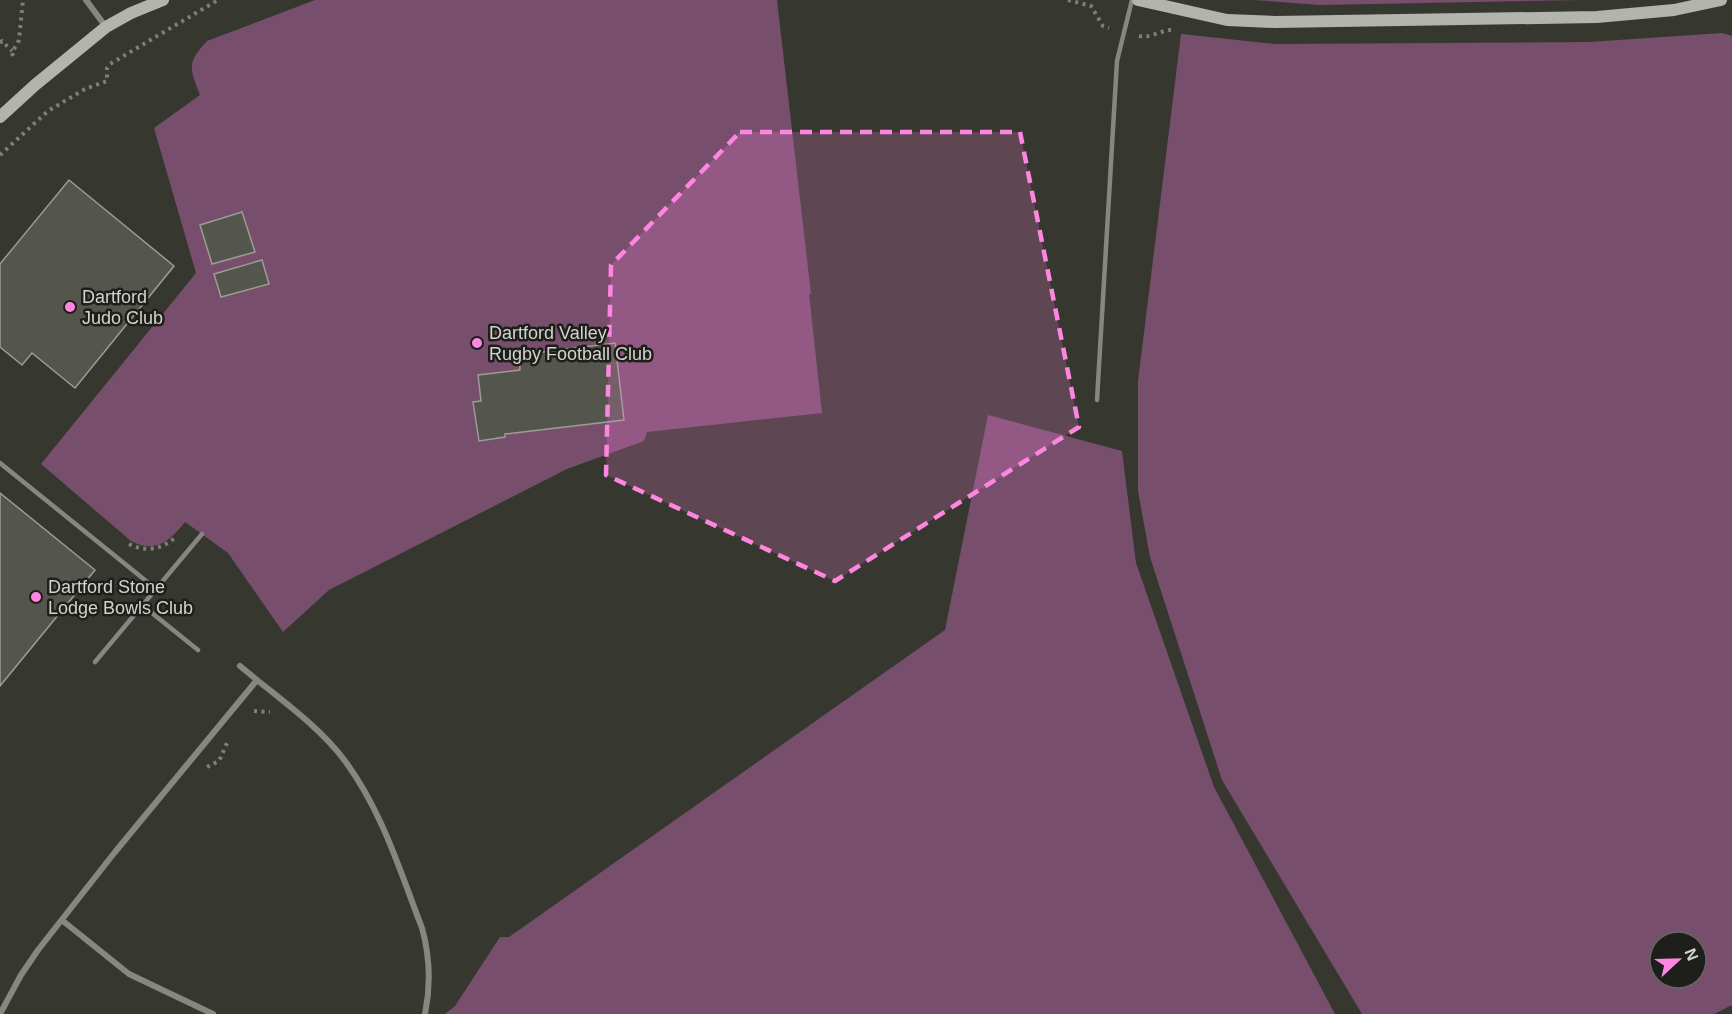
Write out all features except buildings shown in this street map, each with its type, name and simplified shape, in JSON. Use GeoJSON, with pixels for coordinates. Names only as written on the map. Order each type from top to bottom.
{"type":"FeatureCollection","features":[{"type":"Feature","properties":{"kind":"main road"},"geometry":{"type":"LineString","coordinates":[[0,117],[106,27],[131,13],[163,0]]}},
{"type":"Feature","properties":{"kind":"main road"},"geometry":{"type":"LineString","coordinates":[[1138,0],[1227,20],[1275,22],[1597,17],[1674,10],[1721,0]]}},
{"type":"Feature","properties":{"kind":"street"},"geometry":{"type":"LineString","coordinates":[[86,0],[106,27]]}},
{"type":"Feature","properties":{"kind":"street"},"geometry":{"type":"LineString","coordinates":[[240,666],[303,718],[336,750],[373,805],[427,945],[430,971],[425,1014]]}},
{"type":"Feature","properties":{"kind":"street"},"geometry":{"type":"LineString","coordinates":[[0,1014],[25,968],[115,852],[257,680]]}},
{"type":"Feature","properties":{"kind":"street"},"geometry":{"type":"LineString","coordinates":[[63,921],[129,974],[213,1014]]}},
{"type":"Feature","properties":{"kind":"lane"},"geometry":{"type":"LineString","coordinates":[[1097,400],[1117,61],[1132,0]]}},
{"type":"Feature","properties":{"kind":"lane"},"geometry":{"type":"LineString","coordinates":[[0,463],[156,589]]}},
{"type":"Feature","properties":{"kind":"lane"},"geometry":{"type":"LineString","coordinates":[[95,663],[202,534]]}},
{"type":"Feature","properties":{"kind":"lane"},"geometry":{"type":"LineString","coordinates":[[142,605],[198,650]]}},
{"type":"Feature","properties":{"kind":"path"},"geometry":{"type":"LineString","coordinates":[[0,43],[2,41],[13,53],[19,40],[23,0]]}},
{"type":"Feature","properties":{"kind":"path"},"geometry":{"type":"LineString","coordinates":[[0,154],[48,111],[85,89],[107,81],[107,68],[110,64],[218,0]]}},
{"type":"Feature","properties":{"kind":"path"},"geometry":{"type":"LineString","coordinates":[[1068,0],[1092,6],[1103,26]]}},
{"type":"Feature","properties":{"kind":"path"},"geometry":{"type":"LineString","coordinates":[[249,712],[278,714]]}},
{"type":"Feature","properties":{"kind":"path"},"geometry":{"type":"LineString","coordinates":[[201,770],[219,761],[224,755],[229,738]]}},
{"type":"Feature","properties":{"kind":"highlighted area"},"geometry":{"type":"Polygon","coordinates":[[[740,132],[1020,132],[1079,427],[835,581],[606,475],[611,265],[740,132]]]}},
{"type":"Feature","properties":{"kind":"shaded area","name":"Dartford Valley Rugby Football Club"},"geometry":{"type":"Polygon","coordinates":[[[315,0],[777,0],[811,294],[809,294],[822,413],[647,432],[644,441],[567,469],[329,590],[283,632],[228,553],[185,522],[174,535],[161,544],[147,546],[131,541],[41,464],[196,273],[154,128],[200,95],[192,66],[196,55],[207,41],[315,0]]]}},
{"type":"Feature","properties":{"kind":"shaded area"},"geometry":{"type":"Polygon","coordinates":[[[1254,0],[1582,0],[1320,5],[1254,0]]]}},
{"type":"Feature","properties":{"kind":"shaded area"},"geometry":{"type":"Polygon","coordinates":[[[1722,33],[1732,36],[1732,1005],[1714,1014],[1362,1014],[1222,780],[1150,557],[1138,491],[1138,381],[1181,34],[1275,44],[1589,42],[1722,33]]]}},
{"type":"Feature","properties":{"kind":"shaded area"},"geometry":{"type":"Polygon","coordinates":[[[988,415],[1122,451],[1136,563],[1214,787],[1335,1014],[445,1014],[455,1006],[500,937],[509,937],[945,630],[988,415]]]}},
{"type":"Feature","properties":{"kind":"place","name":"Dartford Judo Club"},"geometry":{"type":"Point","coordinates":[70,307]}},
{"type":"Feature","properties":{"kind":"place","name":"Dartford Valley Rugby Football Club"},"geometry":{"type":"Point","coordinates":[477,343]}},
{"type":"Feature","properties":{"kind":"place","name":"Dartford Stone Lodge Bowls Club"},"geometry":{"type":"Point","coordinates":[36,597]}}]}
